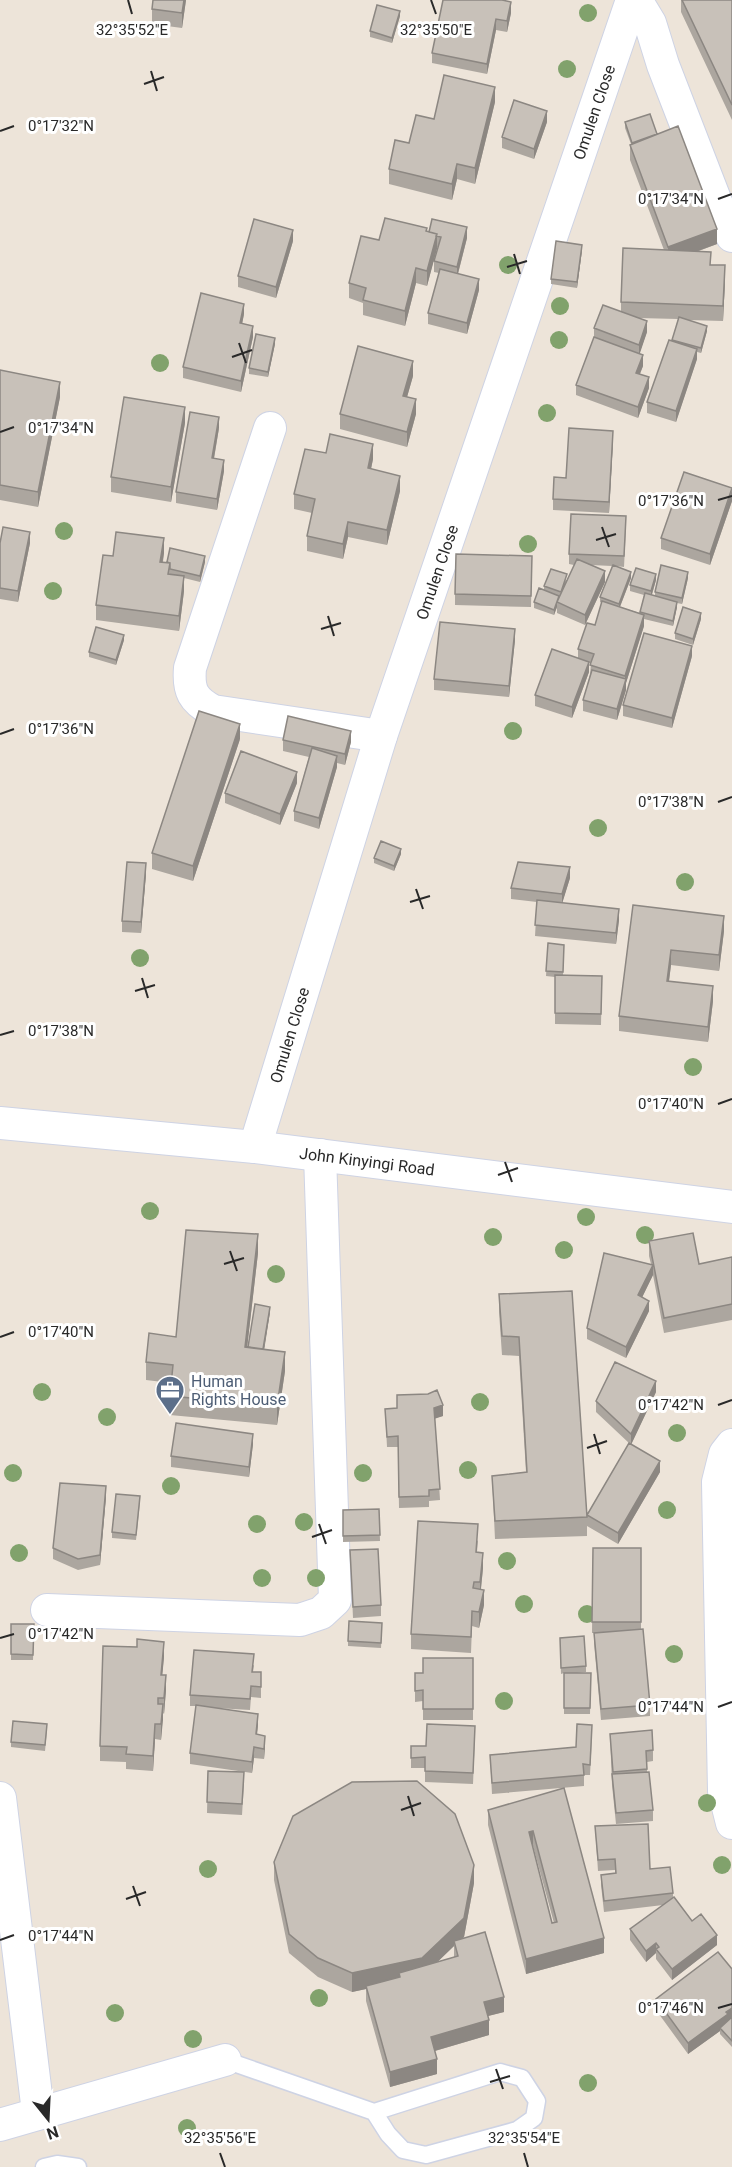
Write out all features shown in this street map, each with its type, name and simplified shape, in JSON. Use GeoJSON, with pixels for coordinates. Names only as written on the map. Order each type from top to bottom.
{"type":"FeatureCollection","features":[{"type":"Feature","properties":{"kind":"street"},"geometry":{"type":"LineString","coordinates":[[634,0],[650,24],[663,65],[716,202],[732,236]]}},
{"type":"Feature","properties":{"kind":"street","name":"Omulen Close"},"geometry":{"type":"LineString","coordinates":[[255,1147],[381,736],[634,0]]}},
{"type":"Feature","properties":{"kind":"street"},"geometry":{"type":"LineString","coordinates":[[270,428],[190,668],[189,681],[192,694],[200,704],[213,711],[381,736]]}},
{"type":"Feature","properties":{"kind":"street","name":"John Kinyingi Road"},"geometry":{"type":"LineString","coordinates":[[0,1123],[255,1147],[732,1207]]}},
{"type":"Feature","properties":{"kind":"street"},"geometry":{"type":"LineString","coordinates":[[47,1610],[300,1620],[321,1613],[335,1600],[320,1155]]}},
{"type":"Feature","properties":{"kind":"street"},"geometry":{"type":"LineString","coordinates":[[732,1445],[725,1454],[718,1482],[724,1791],[732,1823]]}},
{"type":"Feature","properties":{"kind":"street"},"geometry":{"type":"LineString","coordinates":[[0,1798],[38,2112]]}},
{"type":"Feature","properties":{"kind":"street"},"geometry":{"type":"LineString","coordinates":[[0,2125],[38,2112],[225,2060]]}},
{"type":"Feature","properties":{"kind":"lane"},"geometry":{"type":"LineString","coordinates":[[225,2060],[374,2112],[500,2072],[522,2078],[537,2101],[534,2118],[517,2130],[426,2155],[402,2150],[374,2112]]}},
{"type":"Feature","properties":{"kind":"lane"},"geometry":{"type":"LineString","coordinates":[[44,2167],[57,2164],[78,2167]]}},
{"type":"Feature","properties":{"kind":"building"},"geometry":{"type":"Polygon","coordinates":[[[153,0],[184,0],[182,13],[152,9],[153,0]]]}},
{"type":"Feature","properties":{"kind":"building"},"geometry":{"type":"Polygon","coordinates":[[[443,0],[511,2],[507,21],[496,19],[487,64],[432,53],[443,0]]]}},
{"type":"Feature","properties":{"kind":"building"},"geometry":{"type":"Polygon","coordinates":[[[682,0],[732,0],[732,105],[682,0]]]}},
{"type":"Feature","properties":{"kind":"building"},"geometry":{"type":"Polygon","coordinates":[[[377,5],[400,11],[392,38],[370,31],[377,5]]]}},
{"type":"Feature","properties":{"kind":"building"},"geometry":{"type":"Polygon","coordinates":[[[444,75],[495,87],[475,168],[457,164],[452,184],[389,169],[395,140],[409,143],[416,115],[434,119],[444,75]]]}},
{"type":"Feature","properties":{"kind":"building"},"geometry":{"type":"Polygon","coordinates":[[[514,100],[547,111],[534,149],[502,137],[514,100]]]}},
{"type":"Feature","properties":{"kind":"building"},"geometry":{"type":"Polygon","coordinates":[[[650,114],[657,134],[632,143],[625,122],[650,114]]]}},
{"type":"Feature","properties":{"kind":"building"},"geometry":{"type":"Polygon","coordinates":[[[678,126],[717,229],[668,247],[630,145],[678,126]]]}},
{"type":"Feature","properties":{"kind":"building"},"geometry":{"type":"Polygon","coordinates":[[[385,218],[427,228],[426,231],[437,234],[427,271],[416,268],[405,311],[363,300],[366,288],[349,283],[361,236],[379,240],[385,218]]]}},
{"type":"Feature","properties":{"kind":"building"},"geometry":{"type":"Polygon","coordinates":[[[254,219],[293,230],[276,287],[238,276],[254,219]]]}},
{"type":"Feature","properties":{"kind":"building"},"geometry":{"type":"Polygon","coordinates":[[[432,219],[467,227],[457,267],[434,261],[441,237],[429,232],[432,219]]]}},
{"type":"Feature","properties":{"kind":"building"},"geometry":{"type":"Polygon","coordinates":[[[556,241],[582,245],[577,282],[551,279],[556,241]]]}},
{"type":"Feature","properties":{"kind":"building"},"geometry":{"type":"Polygon","coordinates":[[[623,248],[711,252],[710,265],[725,265],[723,306],[621,302],[623,248]]]}},
{"type":"Feature","properties":{"kind":"building"},"geometry":{"type":"Polygon","coordinates":[[[440,269],[479,279],[467,323],[428,313],[440,269]]]}},
{"type":"Feature","properties":{"kind":"building"},"geometry":{"type":"Polygon","coordinates":[[[201,293],[244,304],[240,323],[253,326],[241,381],[183,367],[201,293]]]}},
{"type":"Feature","properties":{"kind":"building"},"geometry":{"type":"Polygon","coordinates":[[[603,305],[647,321],[639,345],[594,328],[603,305]]]}},
{"type":"Feature","properties":{"kind":"building"},"geometry":{"type":"Polygon","coordinates":[[[679,317],[707,326],[701,348],[672,340],[679,317]]]}},
{"type":"Feature","properties":{"kind":"building"},"geometry":{"type":"Polygon","coordinates":[[[256,334],[275,338],[268,372],[249,368],[256,334]]]}},
{"type":"Feature","properties":{"kind":"building"},"geometry":{"type":"Polygon","coordinates":[[[594,337],[643,355],[636,373],[649,377],[638,407],[576,385],[594,337]]]}},
{"type":"Feature","properties":{"kind":"building"},"geometry":{"type":"Polygon","coordinates":[[[669,340],[697,349],[676,411],[647,402],[669,340]]]}},
{"type":"Feature","properties":{"kind":"building"},"geometry":{"type":"Polygon","coordinates":[[[358,346],[413,361],[403,396],[416,399],[407,432],[340,414],[358,346]]]}},
{"type":"Feature","properties":{"kind":"building"},"geometry":{"type":"Polygon","coordinates":[[[0,370],[60,382],[38,492],[0,485],[0,370]]]}},
{"type":"Feature","properties":{"kind":"building"},"geometry":{"type":"Polygon","coordinates":[[[124,397],[185,407],[171,487],[111,477],[124,397]]]}},
{"type":"Feature","properties":{"kind":"building"},"geometry":{"type":"Polygon","coordinates":[[[190,412],[219,417],[212,458],[224,460],[217,499],[176,492],[190,412]]]}},
{"type":"Feature","properties":{"kind":"building"},"geometry":{"type":"Polygon","coordinates":[[[569,428],[613,431],[609,502],[553,499],[554,477],[566,478],[569,428]]]}},
{"type":"Feature","properties":{"kind":"building"},"geometry":{"type":"Polygon","coordinates":[[[330,434],[373,444],[368,468],[400,476],[387,530],[348,522],[343,544],[307,536],[315,499],[294,494],[305,449],[326,453],[330,434]]]}},
{"type":"Feature","properties":{"kind":"building"},"geometry":{"type":"Polygon","coordinates":[[[684,472],[732,488],[710,554],[661,538],[684,472]]]}},
{"type":"Feature","properties":{"kind":"building"},"geometry":{"type":"Polygon","coordinates":[[[571,514],[626,516],[624,556],[569,554],[571,514]]]}},
{"type":"Feature","properties":{"kind":"building"},"geometry":{"type":"Polygon","coordinates":[[[3,527],[30,532],[18,591],[0,588],[0,543],[3,527]]]}},
{"type":"Feature","properties":{"kind":"building"},"geometry":{"type":"Polygon","coordinates":[[[116,532],[164,538],[160,562],[170,563],[168,574],[184,576],[179,616],[96,605],[103,555],[113,556],[116,532]]]}},
{"type":"Feature","properties":{"kind":"building"},"geometry":{"type":"Polygon","coordinates":[[[170,548],[205,556],[200,576],[170,569],[170,563],[167,562],[170,548]]]}},
{"type":"Feature","properties":{"kind":"building"},"geometry":{"type":"Polygon","coordinates":[[[456,554],[532,556],[531,596],[455,594],[456,554]]]}},
{"type":"Feature","properties":{"kind":"building"},"geometry":{"type":"Polygon","coordinates":[[[577,559],[605,571],[585,615],[557,602],[577,559]]]}},
{"type":"Feature","properties":{"kind":"building"},"geometry":{"type":"Polygon","coordinates":[[[613,565],[631,572],[619,604],[600,597],[613,565]]]}},
{"type":"Feature","properties":{"kind":"building"},"geometry":{"type":"Polygon","coordinates":[[[661,565],[688,572],[682,598],[655,592],[661,565]]]}},
{"type":"Feature","properties":{"kind":"building"},"geometry":{"type":"Polygon","coordinates":[[[636,568],[656,574],[651,591],[630,585],[636,568]]]}},
{"type":"Feature","properties":{"kind":"building"},"geometry":{"type":"Polygon","coordinates":[[[551,569],[567,574],[561,592],[544,586],[551,569]]]}},
{"type":"Feature","properties":{"kind":"building"},"geometry":{"type":"Polygon","coordinates":[[[539,588],[559,596],[554,610],[534,602],[539,588]]]}},
{"type":"Feature","properties":{"kind":"building"},"geometry":{"type":"Polygon","coordinates":[[[645,593],[677,602],[673,621],[640,612],[645,593]]]}},
{"type":"Feature","properties":{"kind":"building"},"geometry":{"type":"Polygon","coordinates":[[[602,601],[644,615],[625,676],[590,665],[594,654],[578,649],[587,623],[595,625],[602,601]]]}},
{"type":"Feature","properties":{"kind":"building"},"geometry":{"type":"Polygon","coordinates":[[[683,607],[701,613],[693,639],[675,633],[683,607]]]}},
{"type":"Feature","properties":{"kind":"building"},"geometry":{"type":"Polygon","coordinates":[[[440,622],[515,629],[509,686],[434,679],[440,622]]]}},
{"type":"Feature","properties":{"kind":"building"},"geometry":{"type":"Polygon","coordinates":[[[96,627],[124,635],[116,660],[89,652],[96,627]]]}},
{"type":"Feature","properties":{"kind":"building"},"geometry":{"type":"Polygon","coordinates":[[[644,633],[692,646],[672,718],[623,705],[644,633]]]}},
{"type":"Feature","properties":{"kind":"building"},"geometry":{"type":"Polygon","coordinates":[[[552,649],[589,662],[572,707],[535,695],[552,649]]]}},
{"type":"Feature","properties":{"kind":"building"},"geometry":{"type":"Polygon","coordinates":[[[592,670],[626,679],[617,709],[583,700],[592,670]]]}},
{"type":"Feature","properties":{"kind":"building"},"geometry":{"type":"Polygon","coordinates":[[[199,711],[240,724],[193,866],[152,853],[199,711]]]}},
{"type":"Feature","properties":{"kind":"building"},"geometry":{"type":"Polygon","coordinates":[[[288,716],[351,731],[345,754],[283,740],[288,716]]]}},
{"type":"Feature","properties":{"kind":"building"},"geometry":{"type":"Polygon","coordinates":[[[312,748],[337,756],[319,818],[294,811],[312,748]]]}},
{"type":"Feature","properties":{"kind":"building"},"geometry":{"type":"Polygon","coordinates":[[[241,751],[297,772],[280,814],[225,793],[241,751]]]}},
{"type":"Feature","properties":{"kind":"building"},"geometry":{"type":"Polygon","coordinates":[[[381,841],[401,849],[394,866],[374,858],[381,841]]]}},
{"type":"Feature","properties":{"kind":"building"},"geometry":{"type":"Polygon","coordinates":[[[127,862],[146,863],[141,922],[122,921],[127,862]]]}},
{"type":"Feature","properties":{"kind":"building"},"geometry":{"type":"Polygon","coordinates":[[[518,862],[570,867],[562,894],[511,888],[518,862]]]}},
{"type":"Feature","properties":{"kind":"building"},"geometry":{"type":"Polygon","coordinates":[[[537,900],[619,909],[616,933],[535,925],[537,900]]]}},
{"type":"Feature","properties":{"kind":"building"},"geometry":{"type":"Polygon","coordinates":[[[633,905],[724,916],[719,955],[671,950],[667,981],[713,986],[708,1027],[619,1016],[633,905]]]}},
{"type":"Feature","properties":{"kind":"building"},"geometry":{"type":"Polygon","coordinates":[[[548,943],[564,945],[563,972],[546,971],[548,943]]]}},
{"type":"Feature","properties":{"kind":"building"},"geometry":{"type":"Polygon","coordinates":[[[555,975],[602,976],[601,1014],[555,1013],[555,975]]]}},
{"type":"Feature","properties":{"kind":"building"},"geometry":{"type":"Polygon","coordinates":[[[186,1230],[258,1234],[245,1347],[285,1352],[277,1406],[170,1396],[173,1365],[146,1362],[149,1333],[176,1337],[186,1230]]]}},
{"type":"Feature","properties":{"kind":"building"},"geometry":{"type":"Polygon","coordinates":[[[693,1233],[699,1264],[732,1257],[732,1304],[664,1318],[649,1241],[693,1233]]]}},
{"type":"Feature","properties":{"kind":"building"},"geometry":{"type":"Polygon","coordinates":[[[604,1253],[653,1265],[638,1295],[649,1301],[626,1347],[587,1328],[604,1253]]]}},
{"type":"Feature","properties":{"kind":"building"},"geometry":{"type":"Polygon","coordinates":[[[572,1291],[587,1517],[495,1521],[492,1476],[527,1472],[519,1337],[502,1336],[499,1294],[572,1291]]]}},
{"type":"Feature","properties":{"kind":"building"},"geometry":{"type":"Polygon","coordinates":[[[255,1304],[270,1307],[263,1349],[248,1347],[255,1304]]]}},
{"type":"Feature","properties":{"kind":"building"},"geometry":{"type":"Polygon","coordinates":[[[615,1362],[656,1381],[631,1434],[596,1401],[615,1362]]]}},
{"type":"Feature","properties":{"kind":"building"},"geometry":{"type":"Polygon","coordinates":[[[437,1390],[443,1405],[434,1408],[440,1489],[429,1490],[429,1496],[399,1497],[398,1436],[387,1437],[385,1409],[397,1408],[397,1395],[428,1394],[437,1390]]]}},
{"type":"Feature","properties":{"kind":"building"},"geometry":{"type":"Polygon","coordinates":[[[176,1423],[253,1434],[249,1467],[171,1456],[176,1423]]]}},
{"type":"Feature","properties":{"kind":"building"},"geometry":{"type":"Polygon","coordinates":[[[629,1443],[660,1461],[618,1533],[587,1515],[629,1443]]]}},
{"type":"Feature","properties":{"kind":"building"},"geometry":{"type":"Polygon","coordinates":[[[60,1483],[106,1486],[100,1555],[78,1559],[53,1548],[60,1483]]]}},
{"type":"Feature","properties":{"kind":"building"},"geometry":{"type":"Polygon","coordinates":[[[116,1494],[140,1496],[136,1535],[112,1532],[116,1494]]]}},
{"type":"Feature","properties":{"kind":"building"},"geometry":{"type":"Polygon","coordinates":[[[379,1509],[380,1535],[343,1536],[343,1510],[379,1509]]]}},
{"type":"Feature","properties":{"kind":"building"},"geometry":{"type":"Polygon","coordinates":[[[418,1521],[478,1524],[476,1552],[483,1553],[480,1582],[474,1582],[473,1588],[484,1590],[479,1612],[472,1611],[471,1637],[411,1634],[418,1521]]]}},
{"type":"Feature","properties":{"kind":"building"},"geometry":{"type":"Polygon","coordinates":[[[593,1548],[641,1548],[641,1622],[592,1622],[593,1548]]]}},
{"type":"Feature","properties":{"kind":"building"},"geometry":{"type":"Polygon","coordinates":[[[378,1549],[381,1605],[353,1607],[350,1550],[378,1549]]]}},
{"type":"Feature","properties":{"kind":"building"},"geometry":{"type":"Polygon","coordinates":[[[349,1621],[382,1623],[381,1643],[348,1641],[349,1621]]]}},
{"type":"Feature","properties":{"kind":"building"},"geometry":{"type":"Polygon","coordinates":[[[11,1624],[34,1624],[33,1655],[11,1654],[11,1624]]]}},
{"type":"Feature","properties":{"kind":"building"},"geometry":{"type":"Polygon","coordinates":[[[643,1629],[650,1705],[601,1709],[594,1633],[643,1629]]]}},
{"type":"Feature","properties":{"kind":"building"},"geometry":{"type":"Polygon","coordinates":[[[584,1636],[586,1666],[561,1668],[560,1638],[584,1636]]]}},
{"type":"Feature","properties":{"kind":"building"},"geometry":{"type":"Polygon","coordinates":[[[137,1639],[164,1642],[161,1675],[166,1675],[164,1698],[158,1698],[158,1704],[163,1704],[161,1724],[155,1724],[153,1756],[126,1754],[127,1747],[100,1746],[103,1646],[137,1647],[137,1639]]]}},
{"type":"Feature","properties":{"kind":"building"},"geometry":{"type":"Polygon","coordinates":[[[194,1650],[254,1654],[252,1672],[261,1672],[261,1687],[251,1686],[250,1699],[190,1695],[194,1650]]]}},
{"type":"Feature","properties":{"kind":"building"},"geometry":{"type":"Polygon","coordinates":[[[423,1658],[473,1658],[473,1709],[423,1709],[423,1690],[415,1691],[415,1673],[423,1673],[423,1658]]]}},
{"type":"Feature","properties":{"kind":"building"},"geometry":{"type":"Polygon","coordinates":[[[564,1673],[591,1673],[590,1708],[564,1708],[564,1673]]]}},
{"type":"Feature","properties":{"kind":"building"},"geometry":{"type":"Polygon","coordinates":[[[196,1705],[258,1714],[256,1734],[265,1736],[264,1749],[254,1747],[252,1762],[190,1753],[196,1705]]]}},
{"type":"Feature","properties":{"kind":"building"},"geometry":{"type":"Polygon","coordinates":[[[13,1721],[47,1724],[45,1745],[11,1742],[13,1721]]]}},
{"type":"Feature","properties":{"kind":"building"},"geometry":{"type":"Polygon","coordinates":[[[427,1724],[475,1726],[473,1773],[425,1771],[425,1757],[411,1758],[411,1746],[426,1746],[427,1724]]]}},
{"type":"Feature","properties":{"kind":"building"},"geometry":{"type":"Polygon","coordinates":[[[577,1724],[592,1725],[590,1765],[583,1764],[584,1775],[492,1783],[490,1755],[576,1747],[577,1724]]]}},
{"type":"Feature","properties":{"kind":"building"},"geometry":{"type":"Polygon","coordinates":[[[652,1730],[653,1750],[646,1751],[647,1769],[613,1772],[610,1734],[652,1730]]]}},
{"type":"Feature","properties":{"kind":"building"},"geometry":{"type":"Polygon","coordinates":[[[208,1771],[244,1772],[242,1804],[207,1802],[208,1771]]]}},
{"type":"Feature","properties":{"kind":"building"},"geometry":{"type":"Polygon","coordinates":[[[649,1772],[653,1810],[616,1813],[612,1774],[649,1772]]]}},
{"type":"Feature","properties":{"kind":"building"},"geometry":{"type":"Polygon","coordinates":[[[417,1781],[455,1814],[474,1865],[464,1918],[422,1958],[352,1973],[318,1958],[289,1934],[274,1862],[293,1816],[352,1782],[417,1781]]]}},
{"type":"Feature","properties":{"kind":"building"},"geometry":{"type":"Polygon","coordinates":[[[564,1788],[604,1938],[526,1959],[488,1810],[564,1788]],[[533,1831],[529,1832],[552,1923],[557,1922],[533,1831]]]}},
{"type":"Feature","properties":{"kind":"building"},"geometry":{"type":"Polygon","coordinates":[[[648,1824],[650,1869],[670,1867],[673,1893],[604,1901],[601,1875],[616,1873],[615,1859],[598,1860],[595,1826],[648,1824]]]}},
{"type":"Feature","properties":{"kind":"building"},"geometry":{"type":"Polygon","coordinates":[[[674,1897],[692,1921],[701,1914],[717,1935],[672,1969],[656,1949],[659,1947],[656,1943],[646,1951],[630,1929],[674,1897]]]}},
{"type":"Feature","properties":{"kind":"building"},"geometry":{"type":"Polygon","coordinates":[[[485,1932],[504,1997],[484,2002],[489,2020],[431,2037],[437,2059],[390,2072],[366,1986],[400,1977],[399,1973],[458,1956],[454,1941],[485,1932]]]}},
{"type":"Feature","properties":{"kind":"building"},"geometry":{"type":"Polygon","coordinates":[[[718,1952],[732,1969],[732,2008],[726,2012],[728,2014],[688,2043],[656,1999],[718,1952]]]}},
{"type":"Feature","properties":{"kind":"building"},"geometry":{"type":"Polygon","coordinates":[[[732,2017],[732,2041],[720,2028],[732,2017]]]}},
{"type":"Feature","properties":{"kind":"place","name":"Human Rights House"},"geometry":{"type":"Point","coordinates":[170,1416]}}]}
